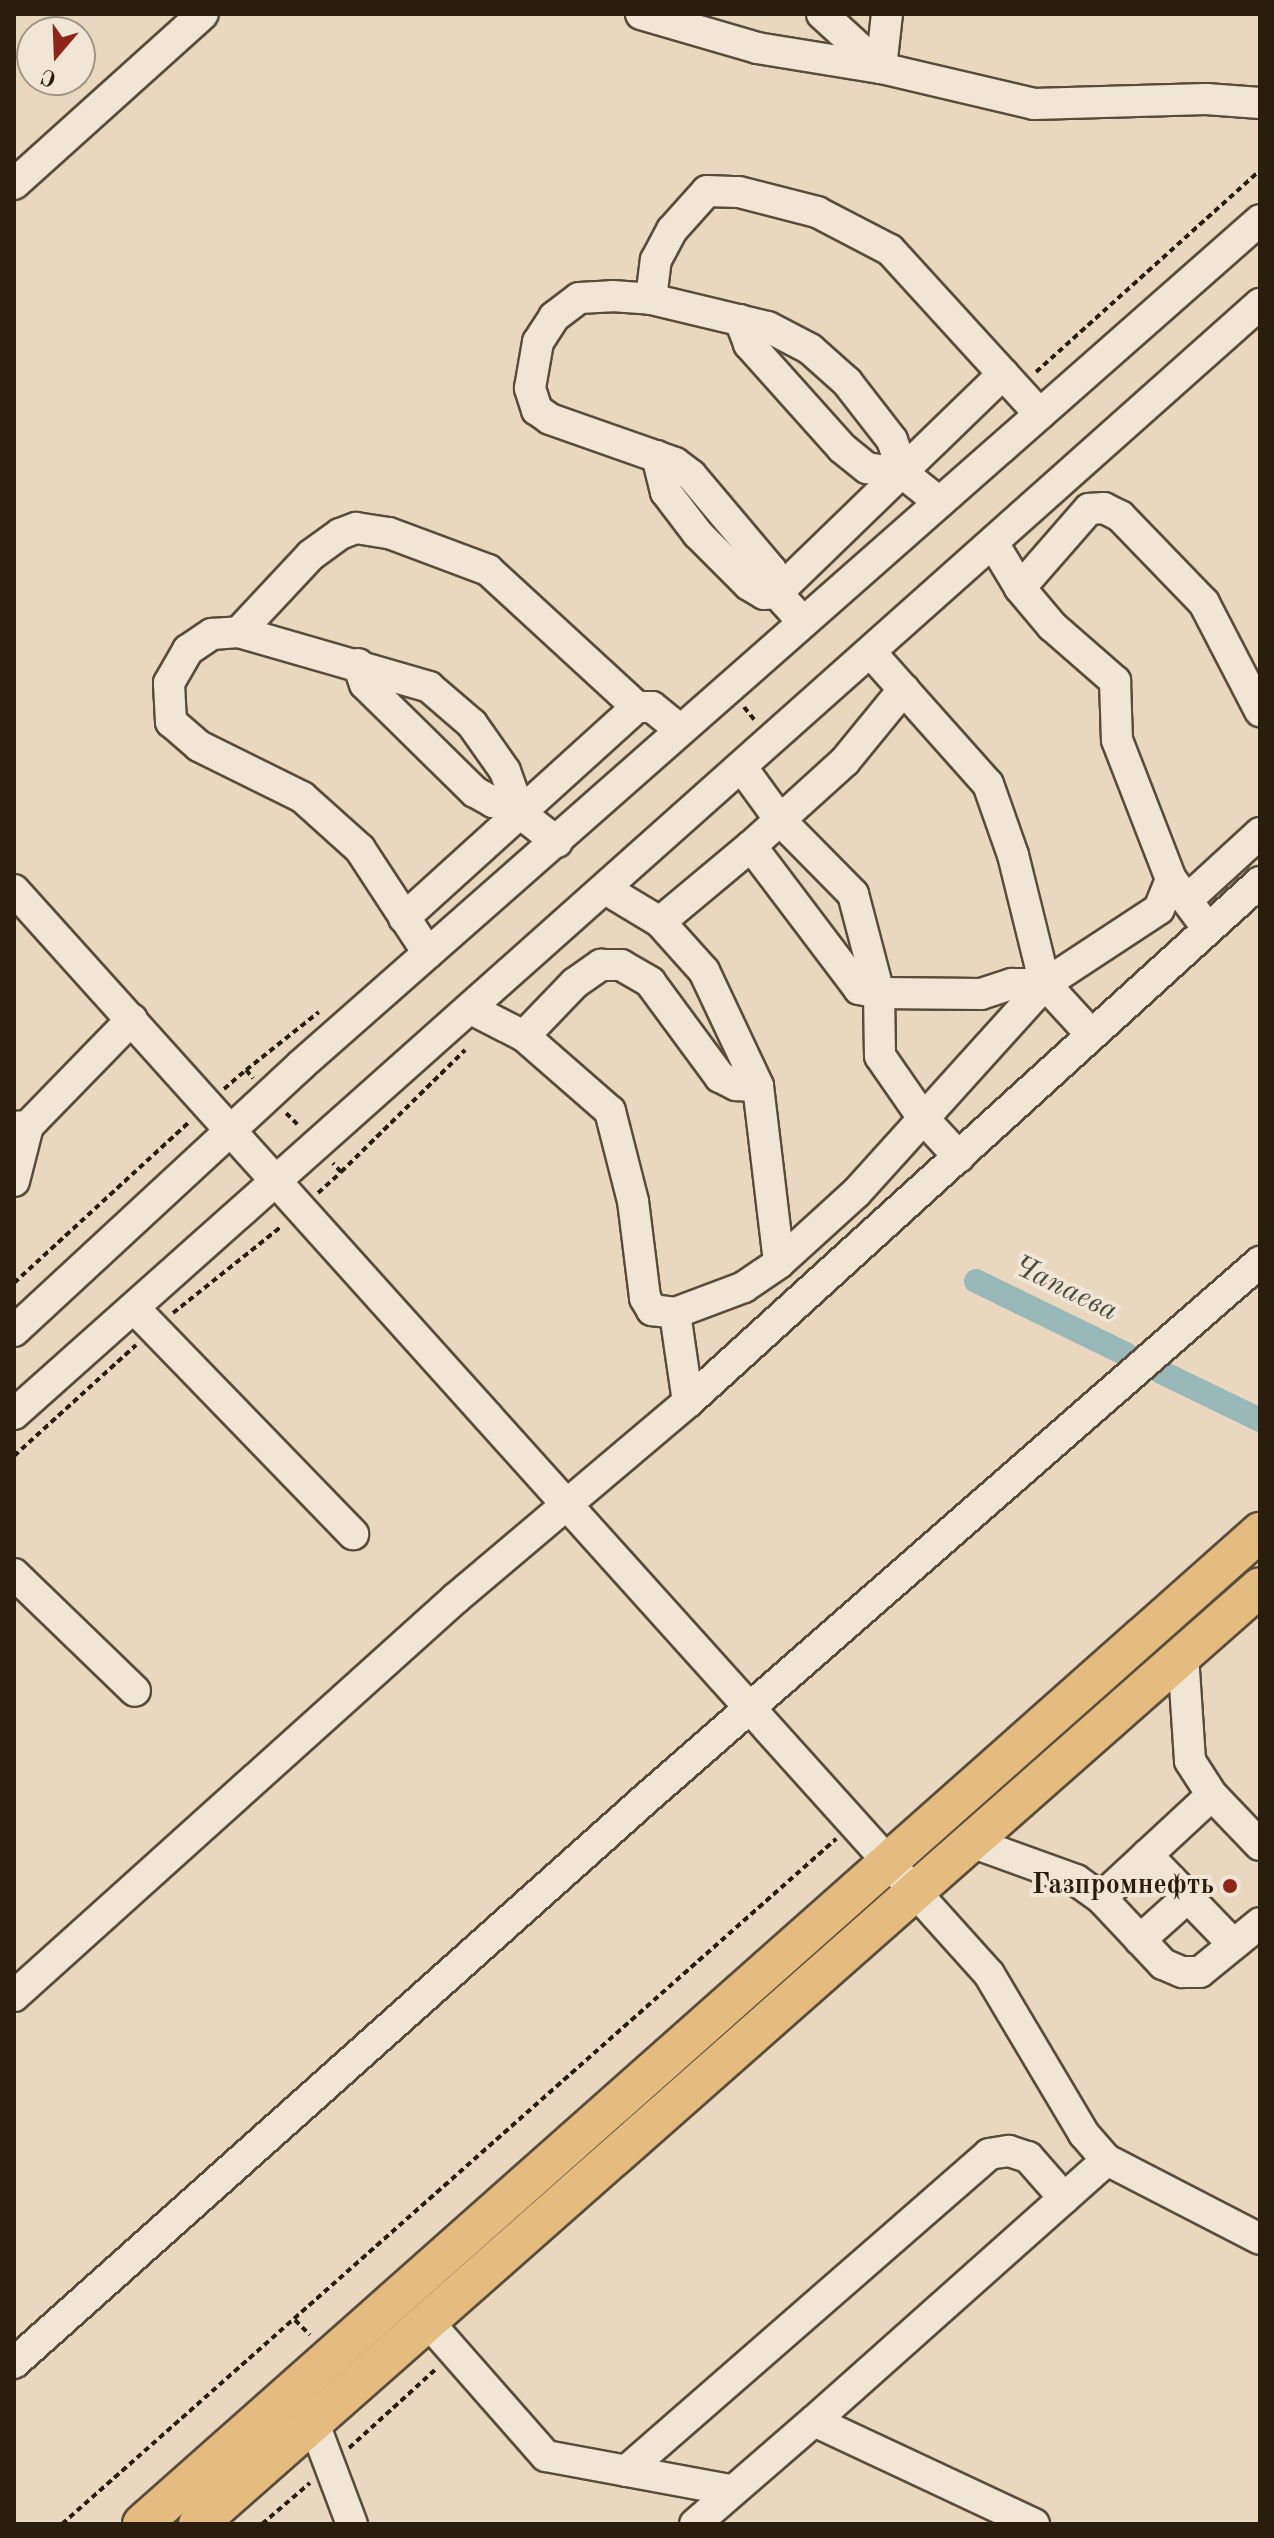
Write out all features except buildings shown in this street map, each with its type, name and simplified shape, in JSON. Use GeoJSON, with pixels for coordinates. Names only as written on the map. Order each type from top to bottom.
{"type":"FeatureCollection","features":[{"type":"Feature","properties":{"kind":"main road"},"geometry":{"type":"LineString","coordinates":[[142,2524],[885,1860],[1260,1532]]}},
{"type":"Feature","properties":{"kind":"main road"},"geometry":{"type":"LineString","coordinates":[[198,2524],[1260,1587]]}},
{"type":"Feature","properties":{"kind":"main road"},"geometry":{"type":"LineString","coordinates":[[383,2311],[419,2330]]}},
{"type":"Feature","properties":{"kind":"street"},"geometry":{"type":"LineString","coordinates":[[14,184],[203,14]]}},
{"type":"Feature","properties":{"kind":"street"},"geometry":{"type":"LineString","coordinates":[[641,14],[757,48],[881,68],[1034,104],[1206,99],[1260,103]]}},
{"type":"Feature","properties":{"kind":"street"},"geometry":{"type":"LineString","coordinates":[[822,14],[881,68]]}},
{"type":"Feature","properties":{"kind":"street"},"geometry":{"type":"LineString","coordinates":[[881,68],[887,14]]}},
{"type":"Feature","properties":{"kind":"street"},"geometry":{"type":"LineString","coordinates":[[651,299],[656,260],[686,209],[707,191],[739,192],[817,212],[890,250],[1040,414]]}},
{"type":"Feature","properties":{"kind":"street"},"geometry":{"type":"LineString","coordinates":[[14,1331],[428,953],[1260,220]]}},
{"type":"Feature","properties":{"kind":"street"},"geometry":{"type":"LineString","coordinates":[[803,622],[777,593],[771,570],[711,497],[683,469],[657,456],[550,419],[537,410],[530,388],[538,342],[554,317],[579,298],[651,299],[768,327],[810,349],[847,382],[892,440],[904,474]]}},
{"type":"Feature","properties":{"kind":"street"},"geometry":{"type":"LineString","coordinates":[[14,1414],[743,769],[1260,304]]}},
{"type":"Feature","properties":{"kind":"street"},"geometry":{"type":"LineString","coordinates":[[740,320],[749,344],[842,448],[867,468],[904,474],[939,502]]}},
{"type":"Feature","properties":{"kind":"street"},"geometry":{"type":"LineString","coordinates":[[777,593],[904,474],[1003,374]]}},
{"type":"Feature","properties":{"kind":"street"},"geometry":{"type":"LineString","coordinates":[[1020,588],[1089,509],[1104,508],[1120,516],[1204,603],[1260,711]]}},
{"type":"Feature","properties":{"kind":"street"},"geometry":{"type":"LineString","coordinates":[[239,632],[311,555],[340,534],[356,528],[389,533],[488,570],[637,707]]}},
{"type":"Feature","properties":{"kind":"street"},"geometry":{"type":"LineString","coordinates":[[993,543],[1020,588],[1052,626],[1115,681],[1117,740],[1179,890],[1208,929]]}},
{"type":"Feature","properties":{"kind":"street"},"geometry":{"type":"LineString","coordinates":[[428,953],[360,849],[302,797],[199,746],[171,722],[169,683],[188,650],[212,634],[239,632],[429,687],[472,724],[505,771],[518,808]]}},
{"type":"Feature","properties":{"kind":"street"},"geometry":{"type":"LineString","coordinates":[[872,654],[988,784],[1013,855],[1045,984],[1089,1032]]}},
{"type":"Feature","properties":{"kind":"street"},"geometry":{"type":"LineString","coordinates":[[358,664],[365,684],[475,792],[493,802],[518,808],[557,842]]}},
{"type":"Feature","properties":{"kind":"street"},"geometry":{"type":"LineString","coordinates":[[660,922],[751,846],[845,761],[904,689]]}},
{"type":"Feature","properties":{"kind":"street"},"geometry":{"type":"LineString","coordinates":[[404,918],[518,808],[637,707],[652,707],[680,730]]}},
{"type":"Feature","properties":{"kind":"street"},"geometry":{"type":"LineString","coordinates":[[743,769],[780,820],[853,894],[879,993],[880,1056],[923,1118],[959,1157]]}},
{"type":"Feature","properties":{"kind":"street"},"geometry":{"type":"LineString","coordinates":[[471,1009],[524,1036],[610,1111],[633,1201],[645,1298],[652,1310],[675,1313],[744,1287],[779,1263],[857,1192],[1045,984],[1159,909],[1179,890],[1260,833]]}},
{"type":"Feature","properties":{"kind":"street"},"geometry":{"type":"LineString","coordinates":[[751,846],[859,989],[879,993],[981,994],[1012,984],[1045,984]]}},
{"type":"Feature","properties":{"kind":"street"},"geometry":{"type":"LineString","coordinates":[[14,1996],[565,1505],[688,1402],[959,1157],[1089,1032],[1260,882]]}},
{"type":"Feature","properties":{"kind":"street"},"geometry":{"type":"LineString","coordinates":[[14,890],[280,1181],[565,1505],[989,1974],[1084,2134],[1107,2160],[1260,2239]]}},
{"type":"Feature","properties":{"kind":"street"},"geometry":{"type":"LineString","coordinates":[[607,890],[660,922],[704,971],[758,1086],[779,1263]]}},
{"type":"Feature","properties":{"kind":"street"},"geometry":{"type":"LineString","coordinates":[[524,1036],[592,971],[621,965],[650,982],[720,1077],[736,1085],[758,1086]]}},
{"type":"Feature","properties":{"kind":"street"},"geometry":{"type":"LineString","coordinates":[[14,1181],[21,1127],[132,1019]]}},
{"type":"Feature","properties":{"kind":"street"},"geometry":{"type":"LineString","coordinates":[[14,2363],[630,1812],[751,1711],[1260,1262]]}},
{"type":"Feature","properties":{"kind":"street"},"geometry":{"type":"LineString","coordinates":[[134,1308],[353,1534]]}},
{"type":"Feature","properties":{"kind":"street"},"geometry":{"type":"LineString","coordinates":[[675,1313],[688,1402]]}},
{"type":"Feature","properties":{"kind":"street"},"geometry":{"type":"LineString","coordinates":[[14,1574],[135,1691]]}},
{"type":"Feature","properties":{"kind":"street"},"geometry":{"type":"LineString","coordinates":[[1183,1655],[1190,1761],[1212,1795],[1260,1845]]}},
{"type":"Feature","properties":{"kind":"street"},"geometry":{"type":"LineString","coordinates":[[1101,1898],[1212,1795]]}},
{"type":"Feature","properties":{"kind":"street"},"geometry":{"type":"LineString","coordinates":[[971,1842],[1076,1880],[1101,1898],[1163,1964],[1182,1972],[1200,1972],[1260,1923]]}},
{"type":"Feature","properties":{"kind":"street"},"geometry":{"type":"LineString","coordinates":[[1147,1855],[1233,1944]]}},
{"type":"Feature","properties":{"kind":"street"},"geometry":{"type":"LineString","coordinates":[[1140,1940],[1188,1897]]}},
{"type":"Feature","properties":{"kind":"street"},"geometry":{"type":"LineString","coordinates":[[626,2471],[989,2154],[1009,2151],[1028,2157],[1064,2198]]}},
{"type":"Feature","properties":{"kind":"street"},"geometry":{"type":"LineString","coordinates":[[695,2524],[1107,2160]]}},
{"type":"Feature","properties":{"kind":"street"},"geometry":{"type":"LineString","coordinates":[[419,2330],[453,2352],[546,2456],[730,2490]]}},
{"type":"Feature","properties":{"kind":"street"},"geometry":{"type":"LineString","coordinates":[[313,2421],[352,2524]]}},
{"type":"Feature","properties":{"kind":"street"},"geometry":{"type":"LineString","coordinates":[[814,2421],[1034,2524]]}},
{"type":"Feature","properties":{"kind":"path"},"geometry":{"type":"LineString","coordinates":[[728,688],[773,742]]}},
{"type":"Feature","properties":{"kind":"path"},"geometry":{"type":"LineString","coordinates":[[14,1283],[246,1070],[341,1172],[303,1208]]}},
{"type":"Feature","properties":{"kind":"path"},"geometry":{"type":"LineString","coordinates":[[168,1143],[192,1167]]}},
{"type":"Feature","properties":{"kind":"path"},"geometry":{"type":"LineString","coordinates":[[237,1218],[261,1245]]}},
{"type":"Feature","properties":{"kind":"path"},"geometry":{"type":"LineString","coordinates":[[62,2524],[853,1824]]}},
{"type":"Feature","properties":{"kind":"path"},"geometry":{"type":"LineString","coordinates":[[262,2524],[453,2352]]}},
{"type":"Feature","properties":{"kind":"waterway","name":"Чапаева"},"geometry":{"type":"LineString","coordinates":[[976,1281],[1126,1354]]}},
{"type":"Feature","properties":{"kind":"waterway","name":"Чапаева"},"geometry":{"type":"LineString","coordinates":[[1161,1372],[1260,1420]]}},
{"type":"Feature","properties":{"kind":"place","name":"Газпромнефть"},"geometry":{"type":"Point","coordinates":[1230,1886]}}]}
